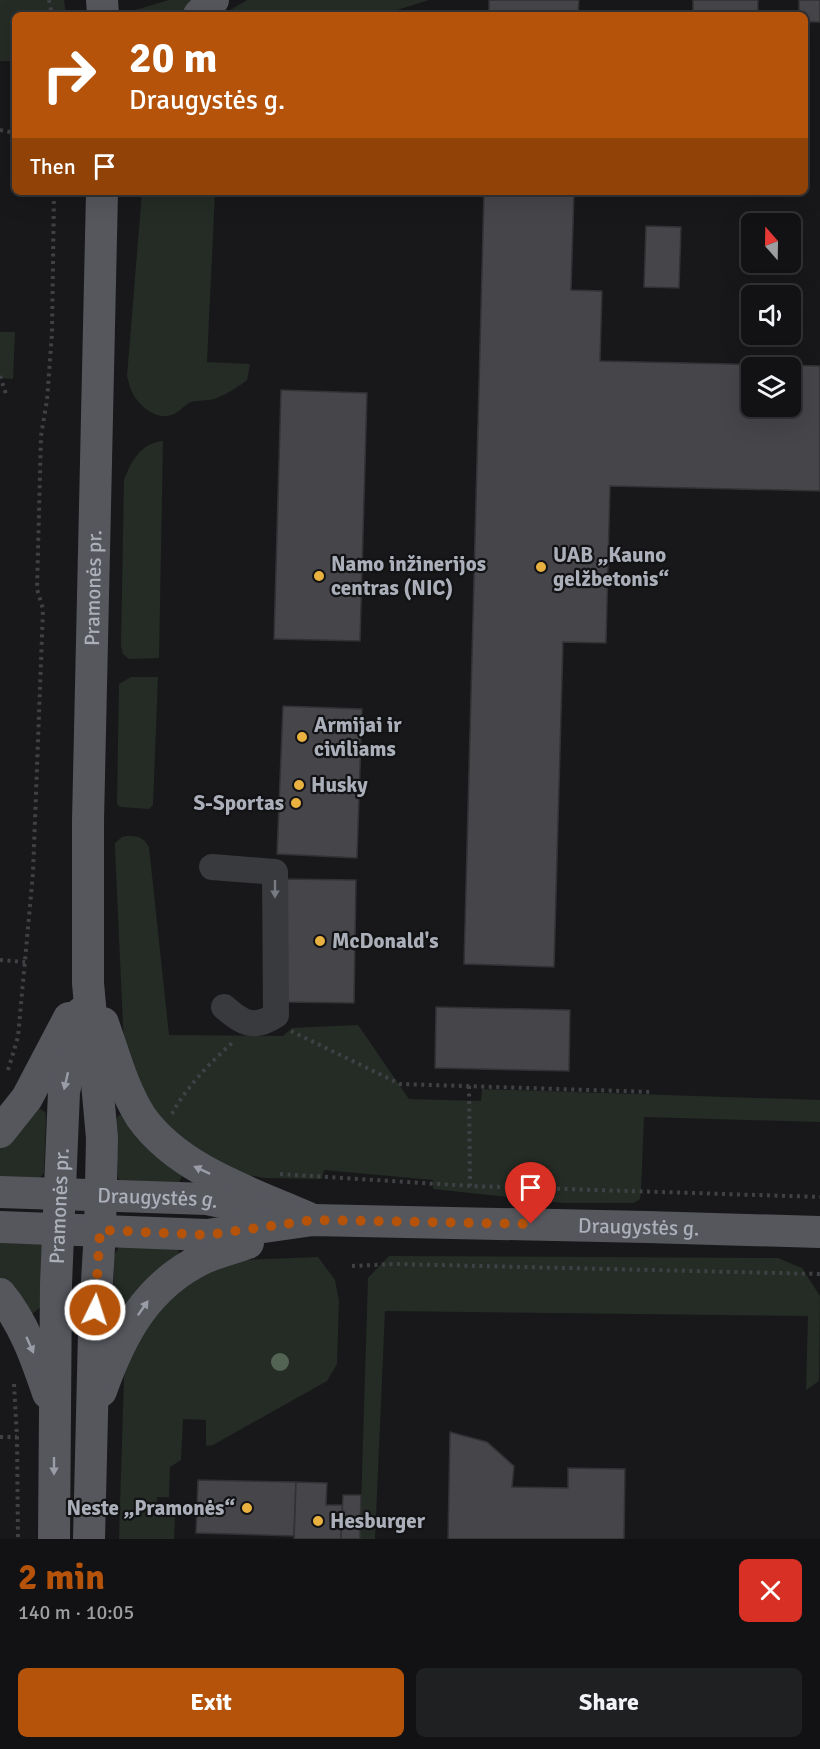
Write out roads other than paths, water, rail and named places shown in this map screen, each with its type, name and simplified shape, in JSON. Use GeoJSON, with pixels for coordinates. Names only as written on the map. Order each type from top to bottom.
{"type":"FeatureCollection","features":[{"type":"Feature","properties":{"kind":"main road"},"geometry":{"type":"LineString","coordinates":[[202,12],[213,0]]}},
{"type":"Feature","properties":{"kind":"main road","name":"Pramonės pr."},"geometry":{"type":"LineString","coordinates":[[89,1539],[102,1138],[88,983],[88,821],[102,195]]}},
{"type":"Feature","properties":{"kind":"main road"},"geometry":{"type":"LineString","coordinates":[[0,1132],[27,1098],[88,983]]}},
{"type":"Feature","properties":{"kind":"main road"},"geometry":{"type":"LineString","coordinates":[[88,983],[127,1090],[141,1116],[156,1134],[192,1165],[313,1220]]}},
{"type":"Feature","properties":{"kind":"main road","name":"Pramonės pr."},"geometry":{"type":"LineString","coordinates":[[54,1539],[54,1407],[64,1092],[88,983]]}},
{"type":"Feature","properties":{"kind":"main road","name":"Draugystės g."},"geometry":{"type":"LineString","coordinates":[[0,1192],[207,1199],[313,1220]]}},
{"type":"Feature","properties":{"kind":"main road"},"geometry":{"type":"LineString","coordinates":[[92,1417],[115,1353],[143,1306],[173,1275],[204,1258],[313,1220]]}},
{"type":"Feature","properties":{"kind":"main road","name":"Draugystės g."},"geometry":{"type":"LineString","coordinates":[[0,1227],[207,1235],[313,1220],[820,1232]]}},
{"type":"Feature","properties":{"kind":"main road"},"geometry":{"type":"LineString","coordinates":[[0,1294],[32,1348],[54,1407]]}},
{"type":"Feature","properties":{"kind":"lane"},"geometry":{"type":"LineString","coordinates":[[212,867],[275,872],[276,1015],[260,1022],[238,1020],[224,1007]]}},
{"type":"Feature","properties":{"kind":"place","name":"UAB „Kauno gelžbetonis“"},"geometry":{"type":"Point","coordinates":[541,567]}},
{"type":"Feature","properties":{"kind":"place","name":"Namo inžinerijos centras (NIC)"},"geometry":{"type":"Point","coordinates":[319,576]}},
{"type":"Feature","properties":{"kind":"place","name":"Armijai ir civiliams"},"geometry":{"type":"Point","coordinates":[302,737]}},
{"type":"Feature","properties":{"kind":"place","name":"Husky"},"geometry":{"type":"Point","coordinates":[299,785]}},
{"type":"Feature","properties":{"kind":"place","name":"S-Sportas"},"geometry":{"type":"Point","coordinates":[296,803]}},
{"type":"Feature","properties":{"kind":"place","name":"McDonald's"},"geometry":{"type":"Point","coordinates":[320,941]}},
{"type":"Feature","properties":{"kind":"place","name":"Neste „Pramonės“"},"geometry":{"type":"Point","coordinates":[247,1508]}},
{"type":"Feature","properties":{"kind":"place","name":"Hesburger"},"geometry":{"type":"Point","coordinates":[318,1521]}}]}
